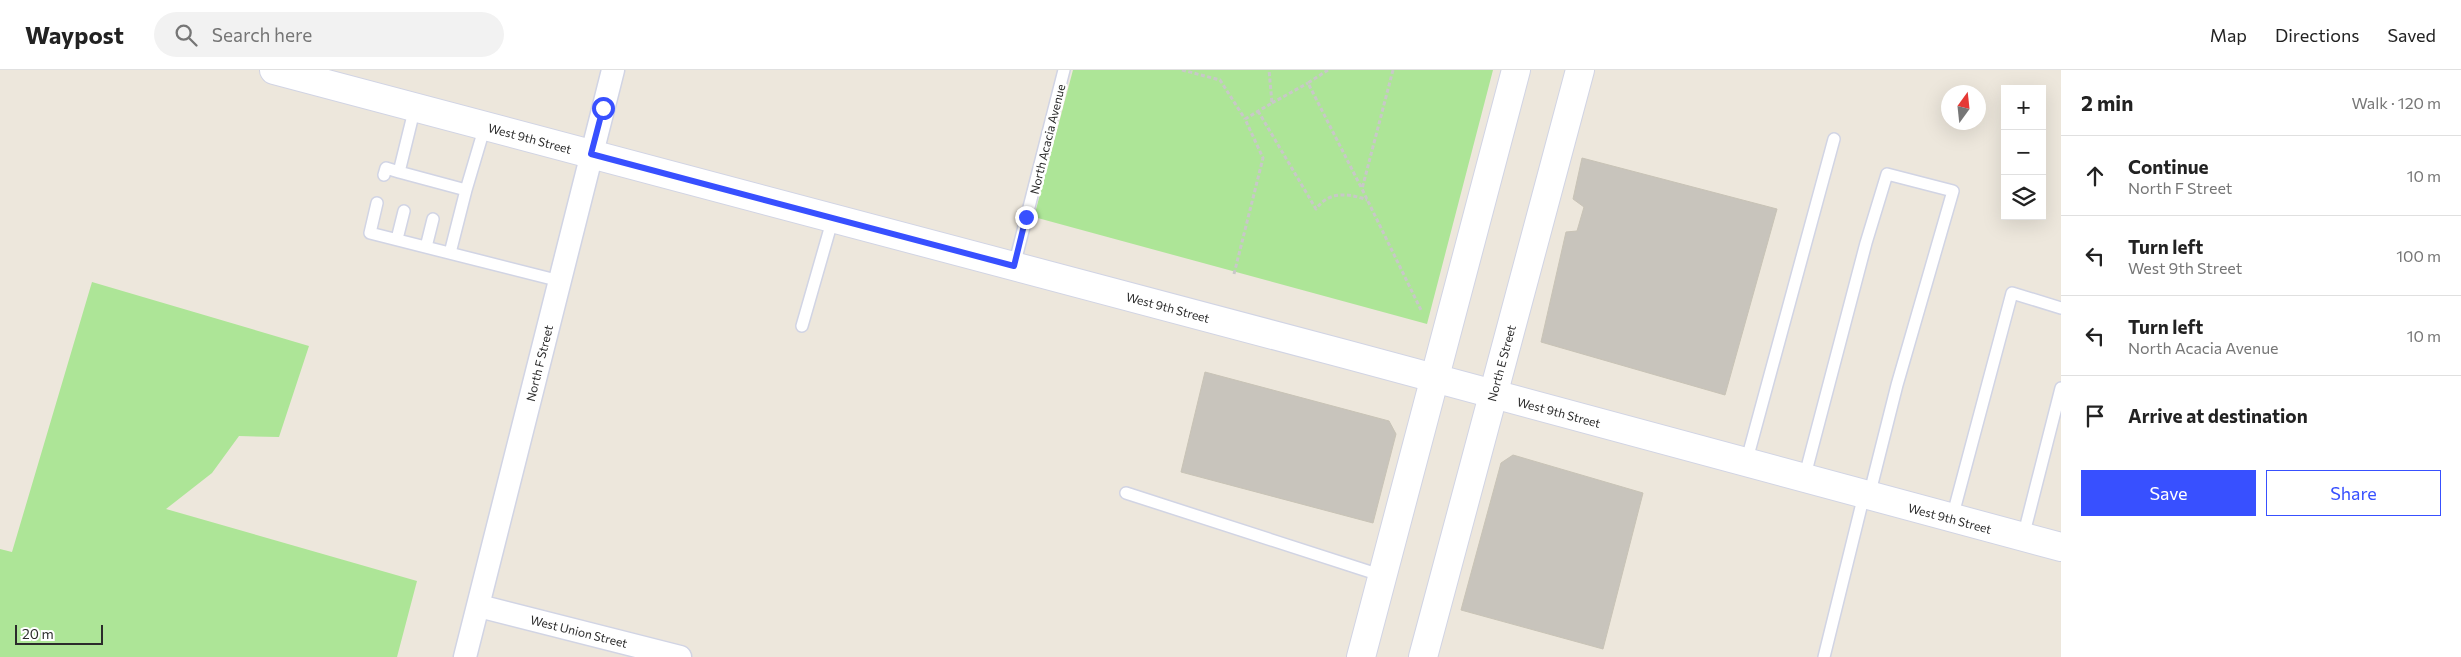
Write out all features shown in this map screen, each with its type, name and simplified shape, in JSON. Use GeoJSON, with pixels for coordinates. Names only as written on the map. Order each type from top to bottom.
{"type":"FeatureCollection","features":[{"type":"Feature","properties":{"kind":"street","name":"West 9th Street"},"geometry":{"type":"LineString","coordinates":[[274,70],[334,82],[485,126],[2061,547]]}},
{"type":"Feature","properties":{"kind":"street","name":"North F Street"},"geometry":{"type":"LineString","coordinates":[[465,657],[613,70]]}},
{"type":"Feature","properties":{"kind":"street"},"geometry":{"type":"LineString","coordinates":[[1361,657],[1516,70]]}},
{"type":"Feature","properties":{"kind":"street","name":"North E Street"},"geometry":{"type":"LineString","coordinates":[[1423,657],[1580,70]]}},
{"type":"Feature","properties":{"kind":"street","name":"West Union Street"},"geometry":{"type":"LineString","coordinates":[[479,606],[680,657]]}},
{"type":"Feature","properties":{"kind":"lane","name":"North Acacia Avenue"},"geometry":{"type":"LineString","coordinates":[[1014,266],[1064,70]]}},
{"type":"Feature","properties":{"kind":"lane"},"geometry":{"type":"LineString","coordinates":[[399,172],[415,107]]}},
{"type":"Feature","properties":{"kind":"lane"},"geometry":{"type":"LineString","coordinates":[[450,253],[485,126]]}},
{"type":"Feature","properties":{"kind":"lane"},"geometry":{"type":"LineString","coordinates":[[1746,463],[1834,139]]}},
{"type":"Feature","properties":{"kind":"lane"},"geometry":{"type":"LineString","coordinates":[[384,175],[386,168],[412,179],[442,187],[466,190]]}},
{"type":"Feature","properties":{"kind":"lane"},"geometry":{"type":"LineString","coordinates":[[1804,479],[1886,174],[1952,191],[1897,385],[1824,657]]}},
{"type":"Feature","properties":{"kind":"lane"},"geometry":{"type":"LineString","coordinates":[[378,203],[370,233],[560,281]]}},
{"type":"Feature","properties":{"kind":"lane"},"geometry":{"type":"LineString","coordinates":[[397,239],[404,211]]}},
{"type":"Feature","properties":{"kind":"lane"},"geometry":{"type":"LineString","coordinates":[[802,326],[833,218]]}},
{"type":"Feature","properties":{"kind":"lane"},"geometry":{"type":"LineString","coordinates":[[426,247],[433,219]]}},
{"type":"Feature","properties":{"kind":"lane"},"geometry":{"type":"LineString","coordinates":[[1952,518],[2012,293],[2061,308]]}},
{"type":"Feature","properties":{"kind":"lane"},"geometry":{"type":"LineString","coordinates":[[2023,537],[2061,388]]}},
{"type":"Feature","properties":{"kind":"lane"},"geometry":{"type":"LineString","coordinates":[[1126,493],[1383,576]]}},
{"type":"Feature","properties":{"kind":"path"},"geometry":{"type":"LineString","coordinates":[[1182,70],[1220,80],[1245,119],[1264,158],[1234,274]]}},
{"type":"Feature","properties":{"kind":"path"},"geometry":{"type":"LineString","coordinates":[[1269,70],[1272,103]]}},
{"type":"Feature","properties":{"kind":"path"},"geometry":{"type":"LineString","coordinates":[[1245,119],[1328,70]]}},
{"type":"Feature","properties":{"kind":"path"},"geometry":{"type":"LineString","coordinates":[[1362,189],[1393,70]]}},
{"type":"Feature","properties":{"kind":"path"},"geometry":{"type":"LineString","coordinates":[[1308,82],[1424,316]]}},
{"type":"Feature","properties":{"kind":"path"},"geometry":{"type":"LineString","coordinates":[[1258,111],[1316,209],[1321,203],[1332,196],[1344,194],[1368,201]]}},
{"type":"Feature","properties":{"kind":"green space"},"geometry":{"type":"Polygon","coordinates":[[[1073,70],[1493,70],[1427,324],[1034,217],[1073,70]]]}},
{"type":"Feature","properties":{"kind":"green space"},"geometry":{"type":"Polygon","coordinates":[[[92,282],[309,346],[279,437],[239,436],[212,473],[166,509],[417,581],[397,657],[0,657],[0,549],[12,552],[92,282]]]}},
{"type":"Feature","properties":{"kind":"building"},"geometry":{"type":"Polygon","coordinates":[[[1582,158],[1777,209],[1725,395],[1541,342],[1566,232],[1577,231],[1584,207],[1573,199],[1582,158]]]}},
{"type":"Feature","properties":{"kind":"building"},"geometry":{"type":"Polygon","coordinates":[[[1205,372],[1389,421],[1396,434],[1373,523],[1181,472],[1205,372]]]}},
{"type":"Feature","properties":{"kind":"building"},"geometry":{"type":"Polygon","coordinates":[[[1513,455],[1643,493],[1603,649],[1461,610],[1501,463],[1513,455]]]}},
{"type":"Feature","properties":{"kind":"route"},"geometry":{"type":"LineString","coordinates":[[603,108],[591,154],[1014,266],[1026,217]]}}]}
